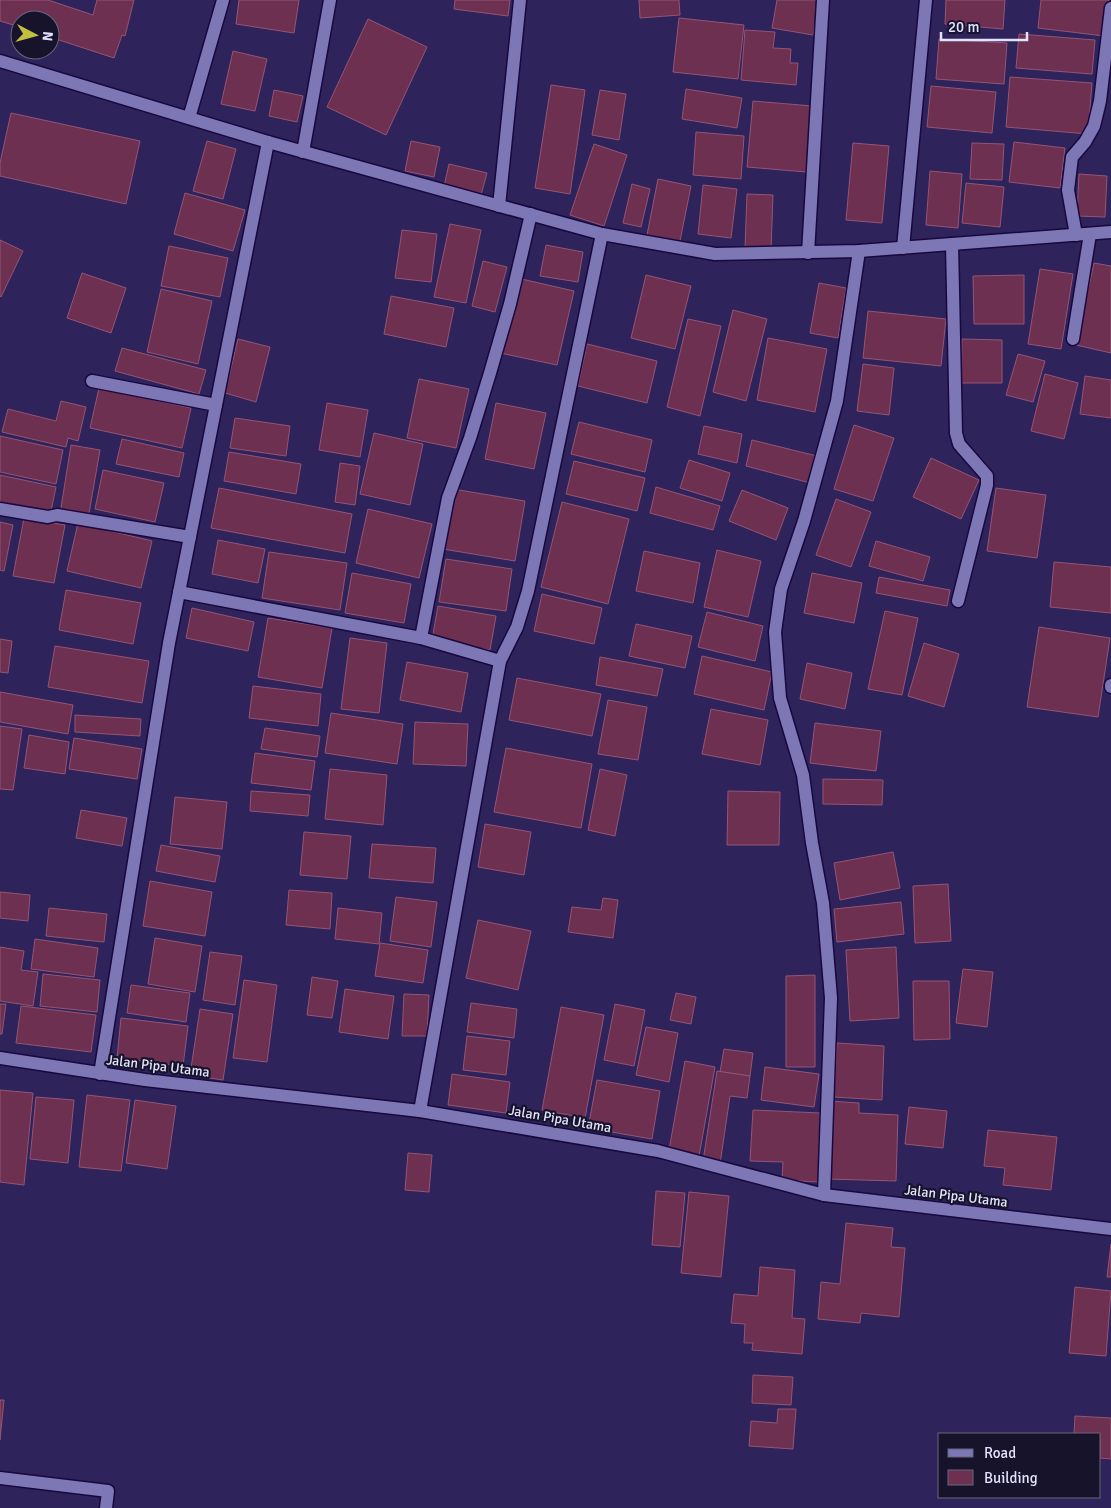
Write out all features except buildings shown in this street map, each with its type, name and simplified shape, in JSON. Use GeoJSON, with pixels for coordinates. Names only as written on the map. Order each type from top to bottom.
{"type":"FeatureCollection","features":[{"type":"Feature","properties":{"kind":"street"},"geometry":{"type":"LineString","coordinates":[[189,118],[222,0]]}},
{"type":"Feature","properties":{"kind":"street"},"geometry":{"type":"LineString","coordinates":[[303,152],[330,0]]}},
{"type":"Feature","properties":{"kind":"street"},"geometry":{"type":"LineString","coordinates":[[499,206],[520,0]]}},
{"type":"Feature","properties":{"kind":"street"},"geometry":{"type":"LineString","coordinates":[[808,253],[824,0]]}},
{"type":"Feature","properties":{"kind":"street"},"geometry":{"type":"LineString","coordinates":[[903,248],[926,0]]}},
{"type":"Feature","properties":{"kind":"street"},"geometry":{"type":"LineString","coordinates":[[1076,235],[1068,190],[1072,157],[1085,142],[1094,126],[1100,101],[1111,8]]}},
{"type":"Feature","properties":{"kind":"street"},"geometry":{"type":"LineString","coordinates":[[0,61],[268,142],[602,234],[716,254],[859,251],[1111,232]]}},
{"type":"Feature","properties":{"kind":"street"},"geometry":{"type":"LineString","coordinates":[[100,1074],[167,653],[268,142]]}},
{"type":"Feature","properties":{"kind":"street"},"geometry":{"type":"LineString","coordinates":[[421,638],[448,498],[470,438],[490,373],[510,304],[531,214]]}},
{"type":"Feature","properties":{"kind":"street"},"geometry":{"type":"LineString","coordinates":[[420,1111],[500,661],[517,627],[528,591],[602,234]]}},
{"type":"Feature","properties":{"kind":"street"},"geometry":{"type":"LineString","coordinates":[[1073,339],[1090,234]]}},
{"type":"Feature","properties":{"kind":"street"},"geometry":{"type":"LineString","coordinates":[[952,244],[956,433],[959,444],[987,476],[988,485],[958,601]]}},
{"type":"Feature","properties":{"kind":"street"},"geometry":{"type":"LineString","coordinates":[[824,1196],[831,998],[824,912],[803,775],[780,698],[775,632],[781,589],[804,521],[837,401],[859,251]]}},
{"type":"Feature","properties":{"kind":"street"},"geometry":{"type":"LineString","coordinates":[[92,381],[216,404]]}},
{"type":"Feature","properties":{"kind":"street"},"geometry":{"type":"LineString","coordinates":[[0,509],[48,517],[57,515],[190,537]]}},
{"type":"Feature","properties":{"kind":"street"},"geometry":{"type":"LineString","coordinates":[[179,592],[421,638],[500,661]]}},
{"type":"Feature","properties":{"kind":"street","name":"Jalan Pipa Utama"},"geometry":{"type":"LineString","coordinates":[[0,1058],[100,1074],[420,1111],[658,1151],[824,1196],[1111,1229]]}},
{"type":"Feature","properties":{"kind":"street"},"geometry":{"type":"LineString","coordinates":[[0,1478],[108,1492],[106,1508]]}}]}
